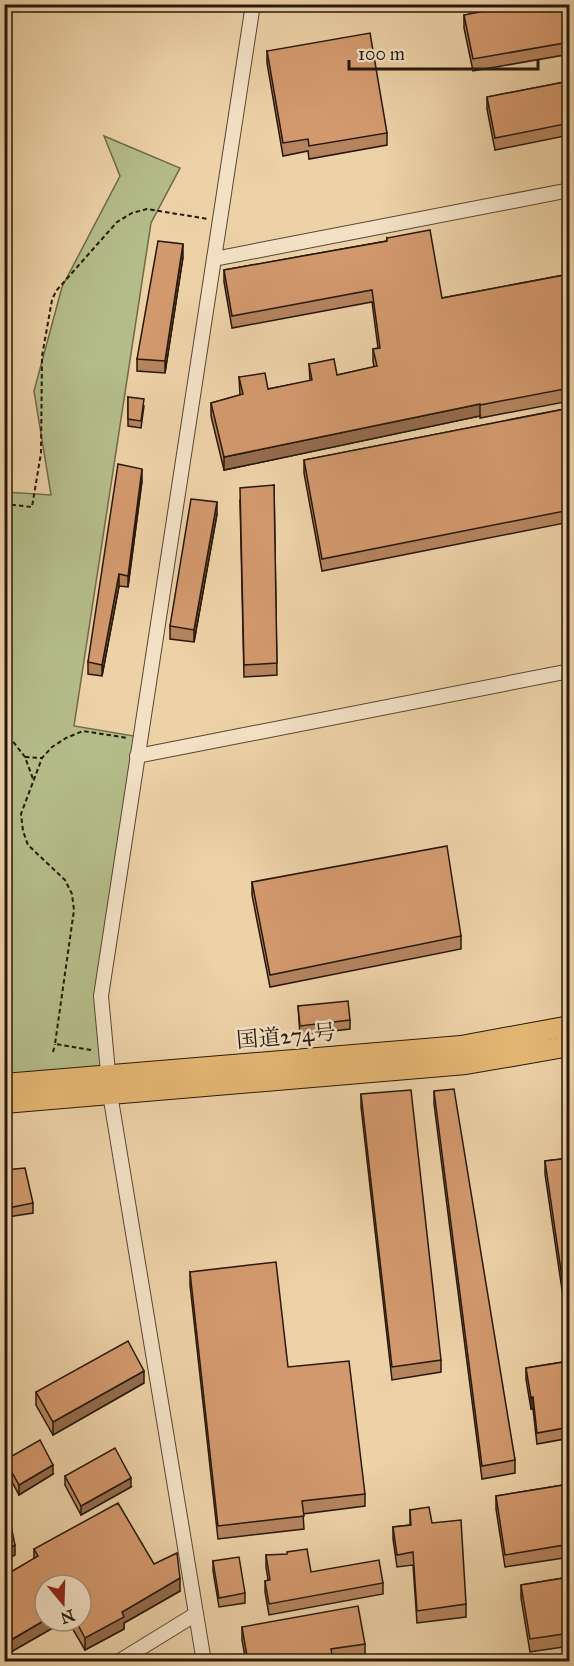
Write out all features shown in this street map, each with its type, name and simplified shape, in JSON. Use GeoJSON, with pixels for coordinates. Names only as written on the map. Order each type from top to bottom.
{"type":"FeatureCollection","features":[{"type":"Feature","properties":{"kind":"highway","name":"国道274号"},"geometry":{"type":"LineString","coordinates":[[4,1103],[109,1085],[461,1046],[570,1026]]}},
{"type":"Feature","properties":{"kind":"highway","name":"国道274号"},"geometry":{"type":"LineString","coordinates":[[4,1084],[109,1085],[466,1064],[570,1046]]}},
{"type":"Feature","properties":{"kind":"street"},"geometry":{"type":"LineString","coordinates":[[204,1662],[109,1085],[101,996],[253,4]]}},
{"type":"Feature","properties":{"kind":"street"},"geometry":{"type":"LineString","coordinates":[[214,259],[570,190]]}},
{"type":"Feature","properties":{"kind":"street"},"geometry":{"type":"LineString","coordinates":[[137,756],[570,671]]}},
{"type":"Feature","properties":{"kind":"street"},"geometry":{"type":"LineString","coordinates":[[118,1662],[196,1614]]}},
{"type":"Feature","properties":{"kind":"path"},"geometry":{"type":"LineString","coordinates":[[4,504],[32,507],[41,453],[42,356],[52,300],[56,291],[117,222],[132,213],[147,210],[220,221]]}},
{"type":"Feature","properties":{"kind":"path"},"geometry":{"type":"LineString","coordinates":[[4,730],[25,757],[34,780]]}},
{"type":"Feature","properties":{"kind":"path"},"geometry":{"type":"LineString","coordinates":[[53,1052],[74,909],[72,894],[65,880],[28,845],[21,814],[42,758],[66,738],[83,731],[140,740]]}},
{"type":"Feature","properties":{"kind":"path"},"geometry":{"type":"LineString","coordinates":[[25,757],[42,758]]}},
{"type":"Feature","properties":{"kind":"path"},"geometry":{"type":"LineString","coordinates":[[55,1044],[91,1050]]}},
{"type":"Feature","properties":{"kind":"green space"},"geometry":{"type":"Polygon","coordinates":[[[104,136],[180,168],[151,223],[74,726],[140,737],[101,996],[108,1076],[5,1084],[5,492],[51,495],[34,391],[62,287],[120,176],[104,136]]]}},
{"type":"Feature","properties":{"kind":"building"},"geometry":{"type":"Polygon","coordinates":[[[522,4],[570,4],[570,42],[473,59],[464,15],[522,4]]]}},
{"type":"Feature","properties":{"kind":"building"},"geometry":{"type":"Polygon","coordinates":[[[370,33],[387,133],[309,146],[308,139],[283,143],[267,51],[370,33]]]}},
{"type":"Feature","properties":{"kind":"building"},"geometry":{"type":"Polygon","coordinates":[[[570,81],[570,123],[495,138],[487,97],[570,81]]]}},
{"type":"Feature","properties":{"kind":"building"},"geometry":{"type":"Polygon","coordinates":[[[430,230],[442,298],[570,274],[570,388],[480,404],[224,457],[211,403],[243,394],[239,377],[265,373],[268,389],[312,380],[309,364],[334,359],[337,375],[377,366],[373,349],[380,348],[372,290],[232,316],[224,270],[387,241],[387,238],[430,230]]]}},
{"type":"Feature","properties":{"kind":"building"},"geometry":{"type":"Polygon","coordinates":[[[158,241],[183,244],[165,361],[137,359],[158,241]]]}},
{"type":"Feature","properties":{"kind":"building"},"geometry":{"type":"Polygon","coordinates":[[[128,397],[144,399],[141,421],[128,419],[128,397]]]}},
{"type":"Feature","properties":{"kind":"building"},"geometry":{"type":"Polygon","coordinates":[[[570,408],[570,510],[322,559],[304,460],[570,408]]]}},
{"type":"Feature","properties":{"kind":"building"},"geometry":{"type":"Polygon","coordinates":[[[118,464],[142,469],[128,576],[119,574],[102,665],[88,662],[118,464]]]}},
{"type":"Feature","properties":{"kind":"building"},"geometry":{"type":"Polygon","coordinates":[[[274,485],[277,663],[244,665],[240,488],[274,485]]]}},
{"type":"Feature","properties":{"kind":"building"},"geometry":{"type":"Polygon","coordinates":[[[191,499],[217,502],[194,630],[170,626],[191,499]]]}},
{"type":"Feature","properties":{"kind":"building"},"geometry":{"type":"Polygon","coordinates":[[[447,846],[461,936],[270,975],[252,882],[447,846]]]}},
{"type":"Feature","properties":{"kind":"building"},"geometry":{"type":"Polygon","coordinates":[[[348,1001],[350,1020],[300,1026],[298,1006],[348,1001]]]}},
{"type":"Feature","properties":{"kind":"building"},"geometry":{"type":"Polygon","coordinates":[[[454,1089],[515,1460],[482,1466],[434,1091],[454,1089]]]}},
{"type":"Feature","properties":{"kind":"building"},"geometry":{"type":"Polygon","coordinates":[[[411,1090],[441,1360],[392,1367],[361,1094],[411,1090]]]}},
{"type":"Feature","properties":{"kind":"building"},"geometry":{"type":"Polygon","coordinates":[[[570,1158],[570,1297],[565,1298],[545,1161],[570,1158]]]}},
{"type":"Feature","properties":{"kind":"building"},"geometry":{"type":"Polygon","coordinates":[[[25,1168],[33,1203],[8,1208],[4,1191],[4,1170],[25,1168]]]}},
{"type":"Feature","properties":{"kind":"building"},"geometry":{"type":"Polygon","coordinates":[[[276,1262],[288,1367],[349,1361],[365,1494],[302,1501],[304,1516],[218,1526],[190,1272],[276,1262]]]}},
{"type":"Feature","properties":{"kind":"building"},"geometry":{"type":"Polygon","coordinates":[[[128,1341],[144,1371],[53,1422],[36,1392],[128,1341]]]}},
{"type":"Feature","properties":{"kind":"building"},"geometry":{"type":"Polygon","coordinates":[[[570,1361],[570,1427],[537,1433],[533,1397],[531,1398],[526,1368],[570,1361]]]}},
{"type":"Feature","properties":{"kind":"building"},"geometry":{"type":"Polygon","coordinates":[[[40,1440],[53,1465],[19,1485],[5,1460],[40,1440]]]}},
{"type":"Feature","properties":{"kind":"building"},"geometry":{"type":"Polygon","coordinates":[[[115,1448],[131,1478],[81,1506],[65,1476],[115,1448]]]}},
{"type":"Feature","properties":{"kind":"building"},"geometry":{"type":"Polygon","coordinates":[[[570,1484],[570,1544],[505,1555],[496,1496],[570,1484]]]}},
{"type":"Feature","properties":{"kind":"building"},"geometry":{"type":"Polygon","coordinates":[[[4,1493],[15,1545],[4,1551],[4,1493]]]}},
{"type":"Feature","properties":{"kind":"building"},"geometry":{"type":"Polygon","coordinates":[[[118,1503],[154,1564],[177,1553],[180,1578],[122,1612],[124,1617],[85,1638],[82,1633],[93,1633],[93,1573],[33,1573],[33,1627],[4,1644],[4,1576],[38,1556],[34,1549],[118,1503]]]}},
{"type":"Feature","properties":{"kind":"building"},"geometry":{"type":"Polygon","coordinates":[[[429,1507],[432,1523],[461,1520],[466,1604],[417,1611],[413,1552],[397,1555],[393,1527],[411,1525],[410,1510],[429,1507]]]}},
{"type":"Feature","properties":{"kind":"building"},"geometry":{"type":"Polygon","coordinates":[[[307,1549],[311,1572],[379,1560],[383,1583],[269,1604],[265,1581],[270,1580],[266,1555],[287,1554],[287,1552],[307,1549]]]}},
{"type":"Feature","properties":{"kind":"building"},"geometry":{"type":"Polygon","coordinates":[[[239,1557],[245,1593],[219,1598],[213,1561],[239,1557]]]}},
{"type":"Feature","properties":{"kind":"building"},"geometry":{"type":"Polygon","coordinates":[[[570,1577],[570,1633],[530,1639],[521,1585],[570,1577]]]}},
{"type":"Feature","properties":{"kind":"building"},"geometry":{"type":"Polygon","coordinates":[[[358,1606],[365,1644],[331,1649],[333,1662],[248,1662],[242,1627],[358,1606]]]}}]}
